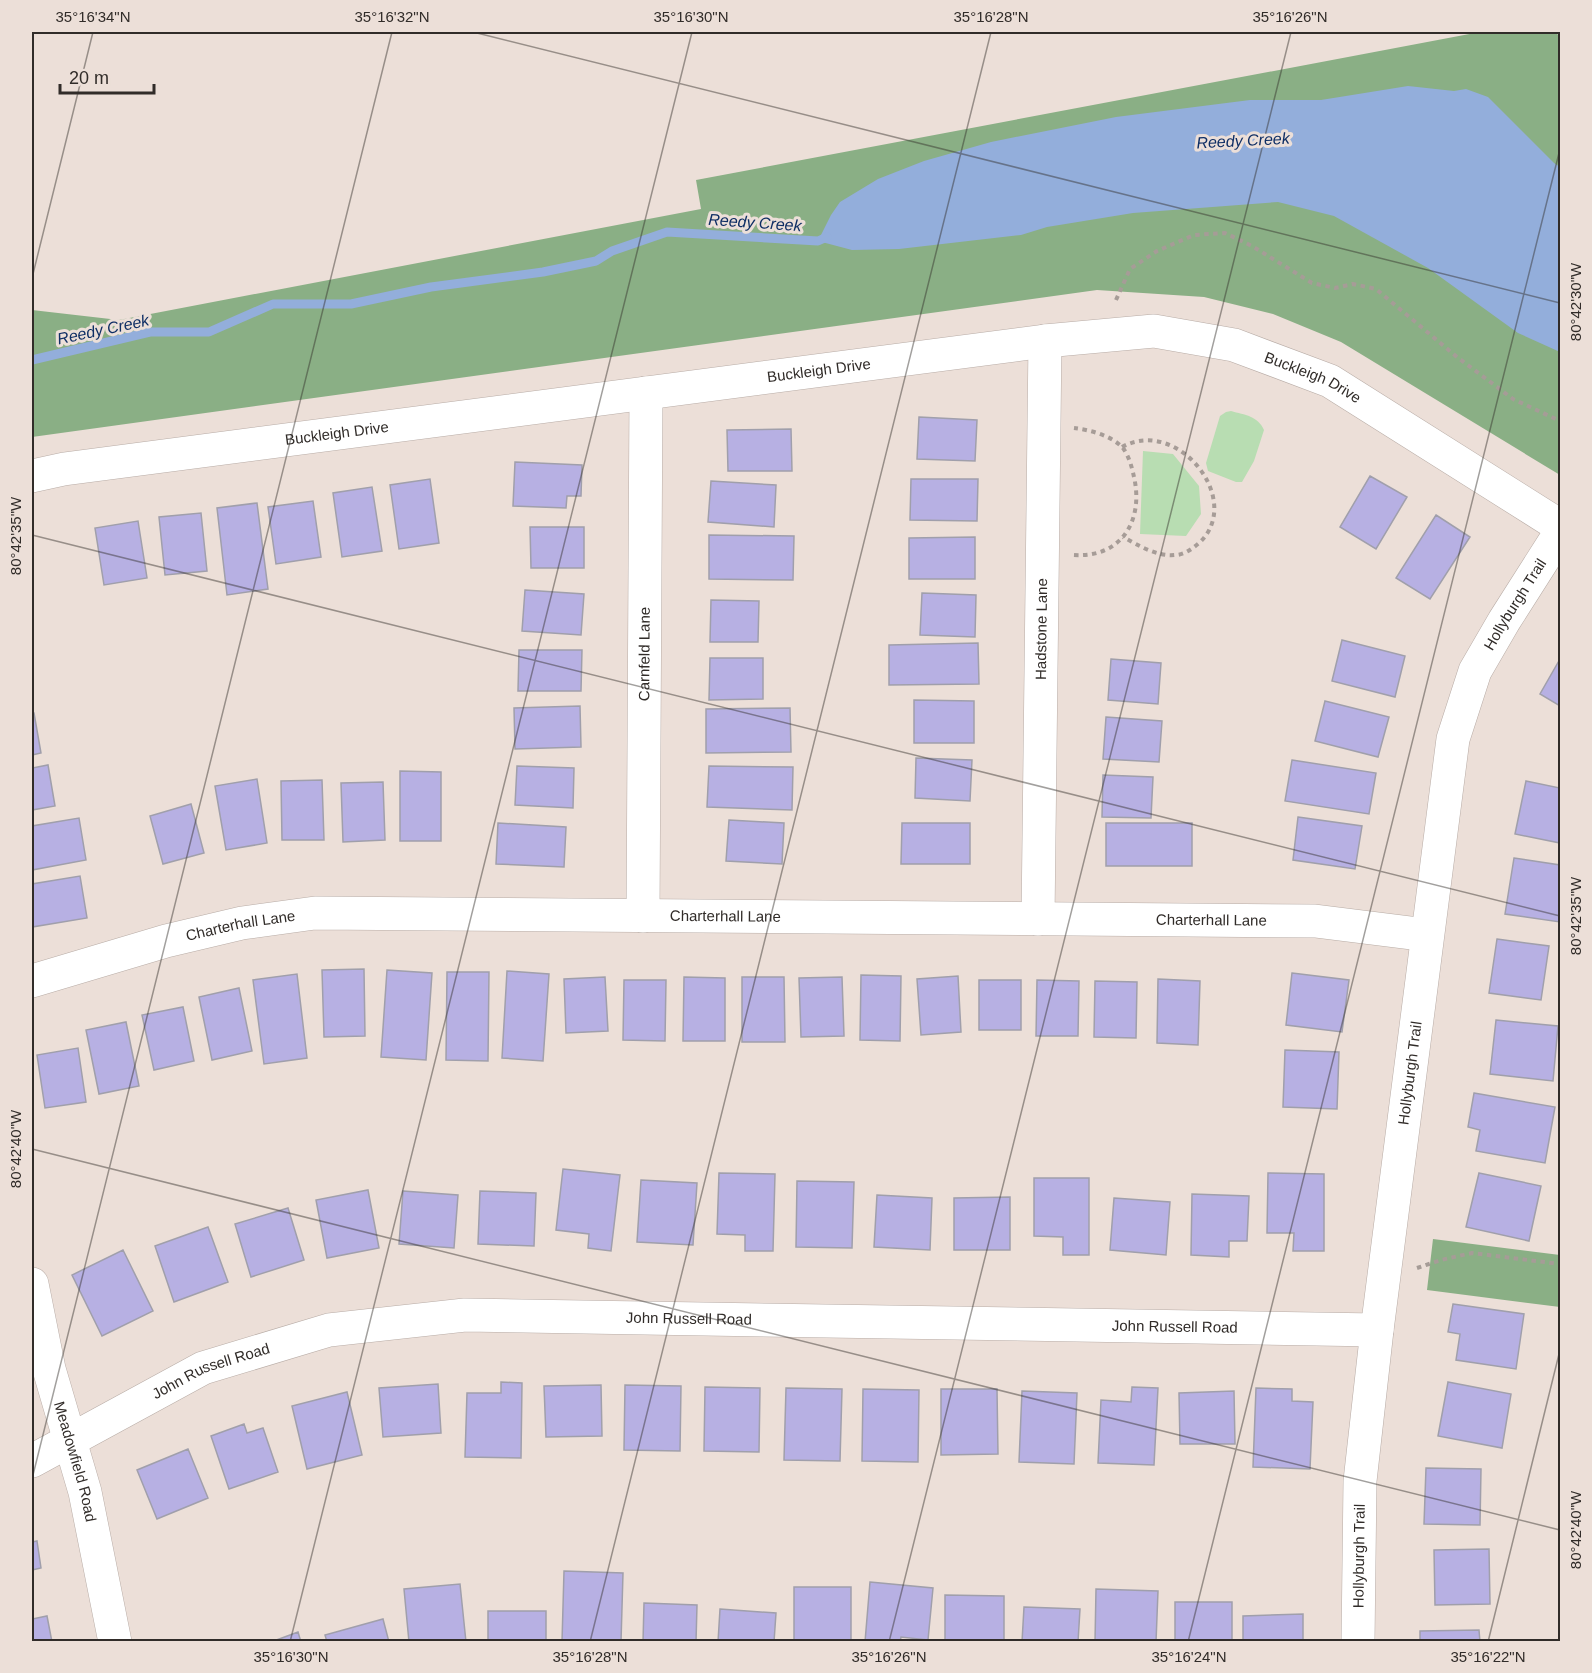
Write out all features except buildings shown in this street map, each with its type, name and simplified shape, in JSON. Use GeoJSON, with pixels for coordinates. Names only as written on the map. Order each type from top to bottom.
{"type":"FeatureCollection","features":[{"type":"Feature","properties":{"kind":"street","name":"Buckleigh Drive"},"geometry":{"type":"LineString","coordinates":[[32,476],[64,469],[1045,341],[1154,332],[1234,345],[1330,381],[1560,526]]}},
{"type":"Feature","properties":{"kind":"street","name":"Hadstone Lane"},"geometry":{"type":"LineString","coordinates":[[1038,919],[1045,341]]}},
{"type":"Feature","properties":{"kind":"street","name":"Carnfeld Lane"},"geometry":{"type":"LineString","coordinates":[[643,916],[646,393]]}},
{"type":"Feature","properties":{"kind":"street","name":"Hollyburgh Trail"},"geometry":{"type":"LineString","coordinates":[[1358,1641],[1360,1481],[1377,1330],[1453,739],[1475,671],[1560,533]]}},
{"type":"Feature","properties":{"kind":"street","name":"Charterhall Lane"},"geometry":{"type":"LineString","coordinates":[[32,981],[157,943],[231,925],[315,913],[1315,921],[1427,935]]}},
{"type":"Feature","properties":{"kind":"street","name":"Meadowfield Road"},"geometry":{"type":"LineString","coordinates":[[32,1284],[49,1369],[85,1492],[115,1641]]}},
{"type":"Feature","properties":{"kind":"street","name":"John Russell Road"},"geometry":{"type":"LineString","coordinates":[[32,1461],[203,1368],[329,1330],[465,1314],[1377,1330]]}},
{"type":"Feature","properties":{"kind":"path"},"geometry":{"type":"LineString","coordinates":[[1116,300],[1130,269],[1156,251],[1194,235],[1224,233],[1252,246],[1312,284],[1335,288],[1353,284],[1376,289],[1457,357],[1513,399],[1560,421]]}},
{"type":"Feature","properties":{"kind":"path"},"geometry":{"type":"LineString","coordinates":[[1067,555],[1085,556],[1101,553],[1111,548],[1123,537],[1132,524],[1137,489],[1132,469],[1122,447],[1108,438],[1081,429],[1069,428]]}},
{"type":"Feature","properties":{"kind":"path"},"geometry":{"type":"LineString","coordinates":[[1122,447],[1130,442],[1143,440],[1176,447],[1192,458],[1208,483],[1214,504],[1212,521],[1204,538],[1190,550],[1175,556],[1158,553],[1123,537]]}},
{"type":"Feature","properties":{"kind":"path"},"geometry":{"type":"LineString","coordinates":[[1416,1268],[1472,1252],[1560,1264]]}},
{"type":"Feature","properties":{"kind":"green space"},"geometry":{"type":"Polygon","coordinates":[[[1480,32],[1554,32],[1560,36],[1560,475],[1341,342],[1273,314],[1204,297],[1097,290],[32,437],[32,310],[119,320],[701,209],[696,180],[1480,32]]]}},
{"type":"Feature","properties":{"kind":"green space"},"geometry":{"type":"Polygon","coordinates":[[[1231,411],[1255,419],[1264,430],[1254,461],[1242,482],[1236,482],[1208,471],[1206,463],[1220,416],[1231,411]]]}},
{"type":"Feature","properties":{"kind":"green space"},"geometry":{"type":"Polygon","coordinates":[[[1143,451],[1173,454],[1199,486],[1201,514],[1186,536],[1140,534],[1143,451]]]}},
{"type":"Feature","properties":{"kind":"green space"},"geometry":{"type":"Polygon","coordinates":[[[1433,1239],[1560,1255],[1560,1307],[1427,1290],[1433,1239]]]}},
{"type":"Feature","properties":{"kind":"water"},"geometry":{"type":"Polygon","coordinates":[[[1408,86],[1454,91],[1466,89],[1488,97],[1560,167],[1560,352],[1518,333],[1428,268],[1334,216],[1278,202],[1133,213],[1047,227],[1021,235],[899,249],[852,250],[818,241],[840,202],[878,179],[924,161],[991,142],[1116,117],[1250,100],[1321,100],[1408,86]]]}},
{"type":"Feature","properties":{"kind":"waterway","name":"Reedy Creek"},"geometry":{"type":"LineString","coordinates":[[32,360],[150,332],[209,332],[273,304],[351,304],[431,287],[543,272],[596,261],[612,251],[667,232],[818,241],[827,237]]}}]}
